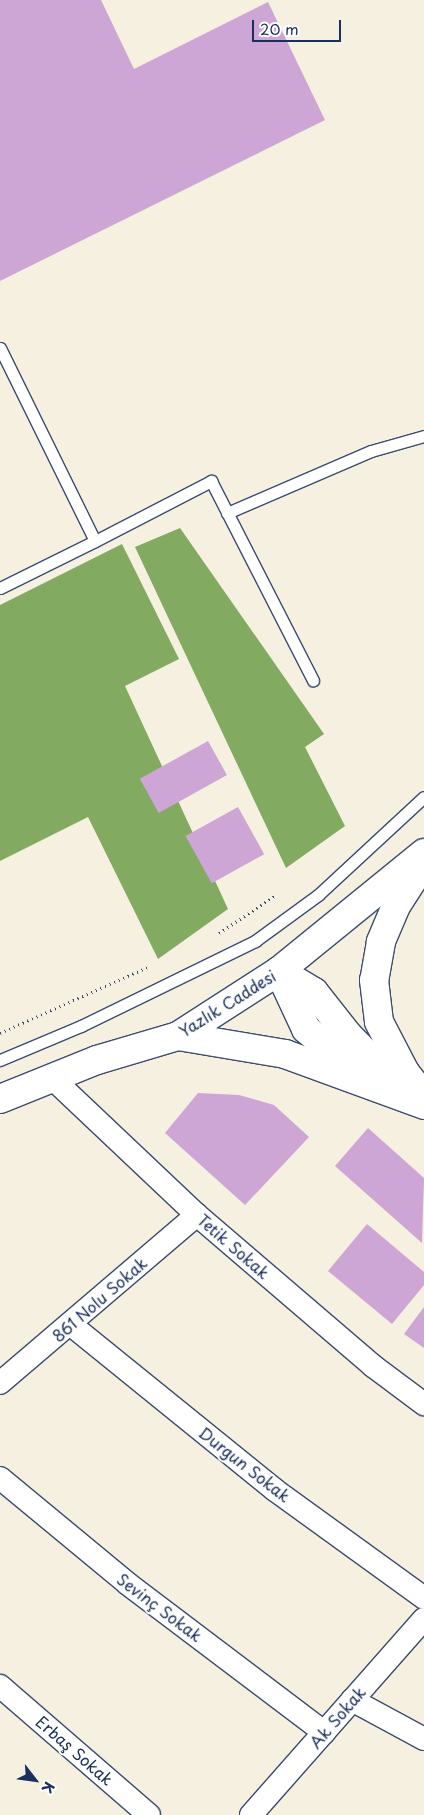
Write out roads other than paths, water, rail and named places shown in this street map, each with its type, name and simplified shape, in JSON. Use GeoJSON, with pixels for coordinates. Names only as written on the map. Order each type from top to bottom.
{"type":"FeatureCollection","features":[{"type":"Feature","properties":{"kind":"main road","name":"Yazlık Caddesi"},"geometry":{"type":"LineString","coordinates":[[0,1099],[97,1060],[178,1036],[279,971],[424,853]]}},
{"type":"Feature","properties":{"kind":"main road"},"geometry":{"type":"LineString","coordinates":[[424,862],[396,906],[381,942],[374,980],[379,1022],[405,1072],[424,1096]]}},
{"type":"Feature","properties":{"kind":"main road"},"geometry":{"type":"LineString","coordinates":[[279,971],[314,992],[389,1078],[424,1104]]}},
{"type":"Feature","properties":{"kind":"main road"},"geometry":{"type":"LineString","coordinates":[[178,1036],[285,1054],[424,1104]]}},
{"type":"Feature","properties":{"kind":"street","name":"Tetik Sokak"},"geometry":{"type":"LineString","coordinates":[[52,1078],[197,1215],[373,1366],[424,1404]]}},
{"type":"Feature","properties":{"kind":"street","name":"861 Nolu Sokak"},"geometry":{"type":"LineString","coordinates":[[0,1383],[197,1215]]}},
{"type":"Feature","properties":{"kind":"street","name":"Durgun Sokak"},"geometry":{"type":"LineString","coordinates":[[70,1324],[275,1490],[424,1598]]}},
{"type":"Feature","properties":{"kind":"street","name":"Sevinç Sokak"},"geometry":{"type":"LineString","coordinates":[[0,1478],[128,1584],[324,1732]]}},
{"type":"Feature","properties":{"kind":"street","name":"Ak Sokak"},"geometry":{"type":"LineString","coordinates":[[251,1815],[424,1619]]}},
{"type":"Feature","properties":{"kind":"street","name":"Erbaş Sokak"},"geometry":{"type":"LineString","coordinates":[[0,1686],[149,1815]]}},
{"type":"Feature","properties":{"kind":"street"},"geometry":{"type":"LineString","coordinates":[[352,1700],[424,1739]]}},
{"type":"Feature","properties":{"kind":"lane"},"geometry":{"type":"LineString","coordinates":[[0,348],[95,541]]}},
{"type":"Feature","properties":{"kind":"lane"},"geometry":{"type":"LineString","coordinates":[[228,513],[371,451],[424,436]]}},
{"type":"Feature","properties":{"kind":"lane"},"geometry":{"type":"LineString","coordinates":[[0,588],[211,481],[313,680]]}},
{"type":"Feature","properties":{"kind":"lane"},"geometry":{"type":"LineString","coordinates":[[0,1060],[81,1026],[255,941],[318,896],[424,797]]}}]}
